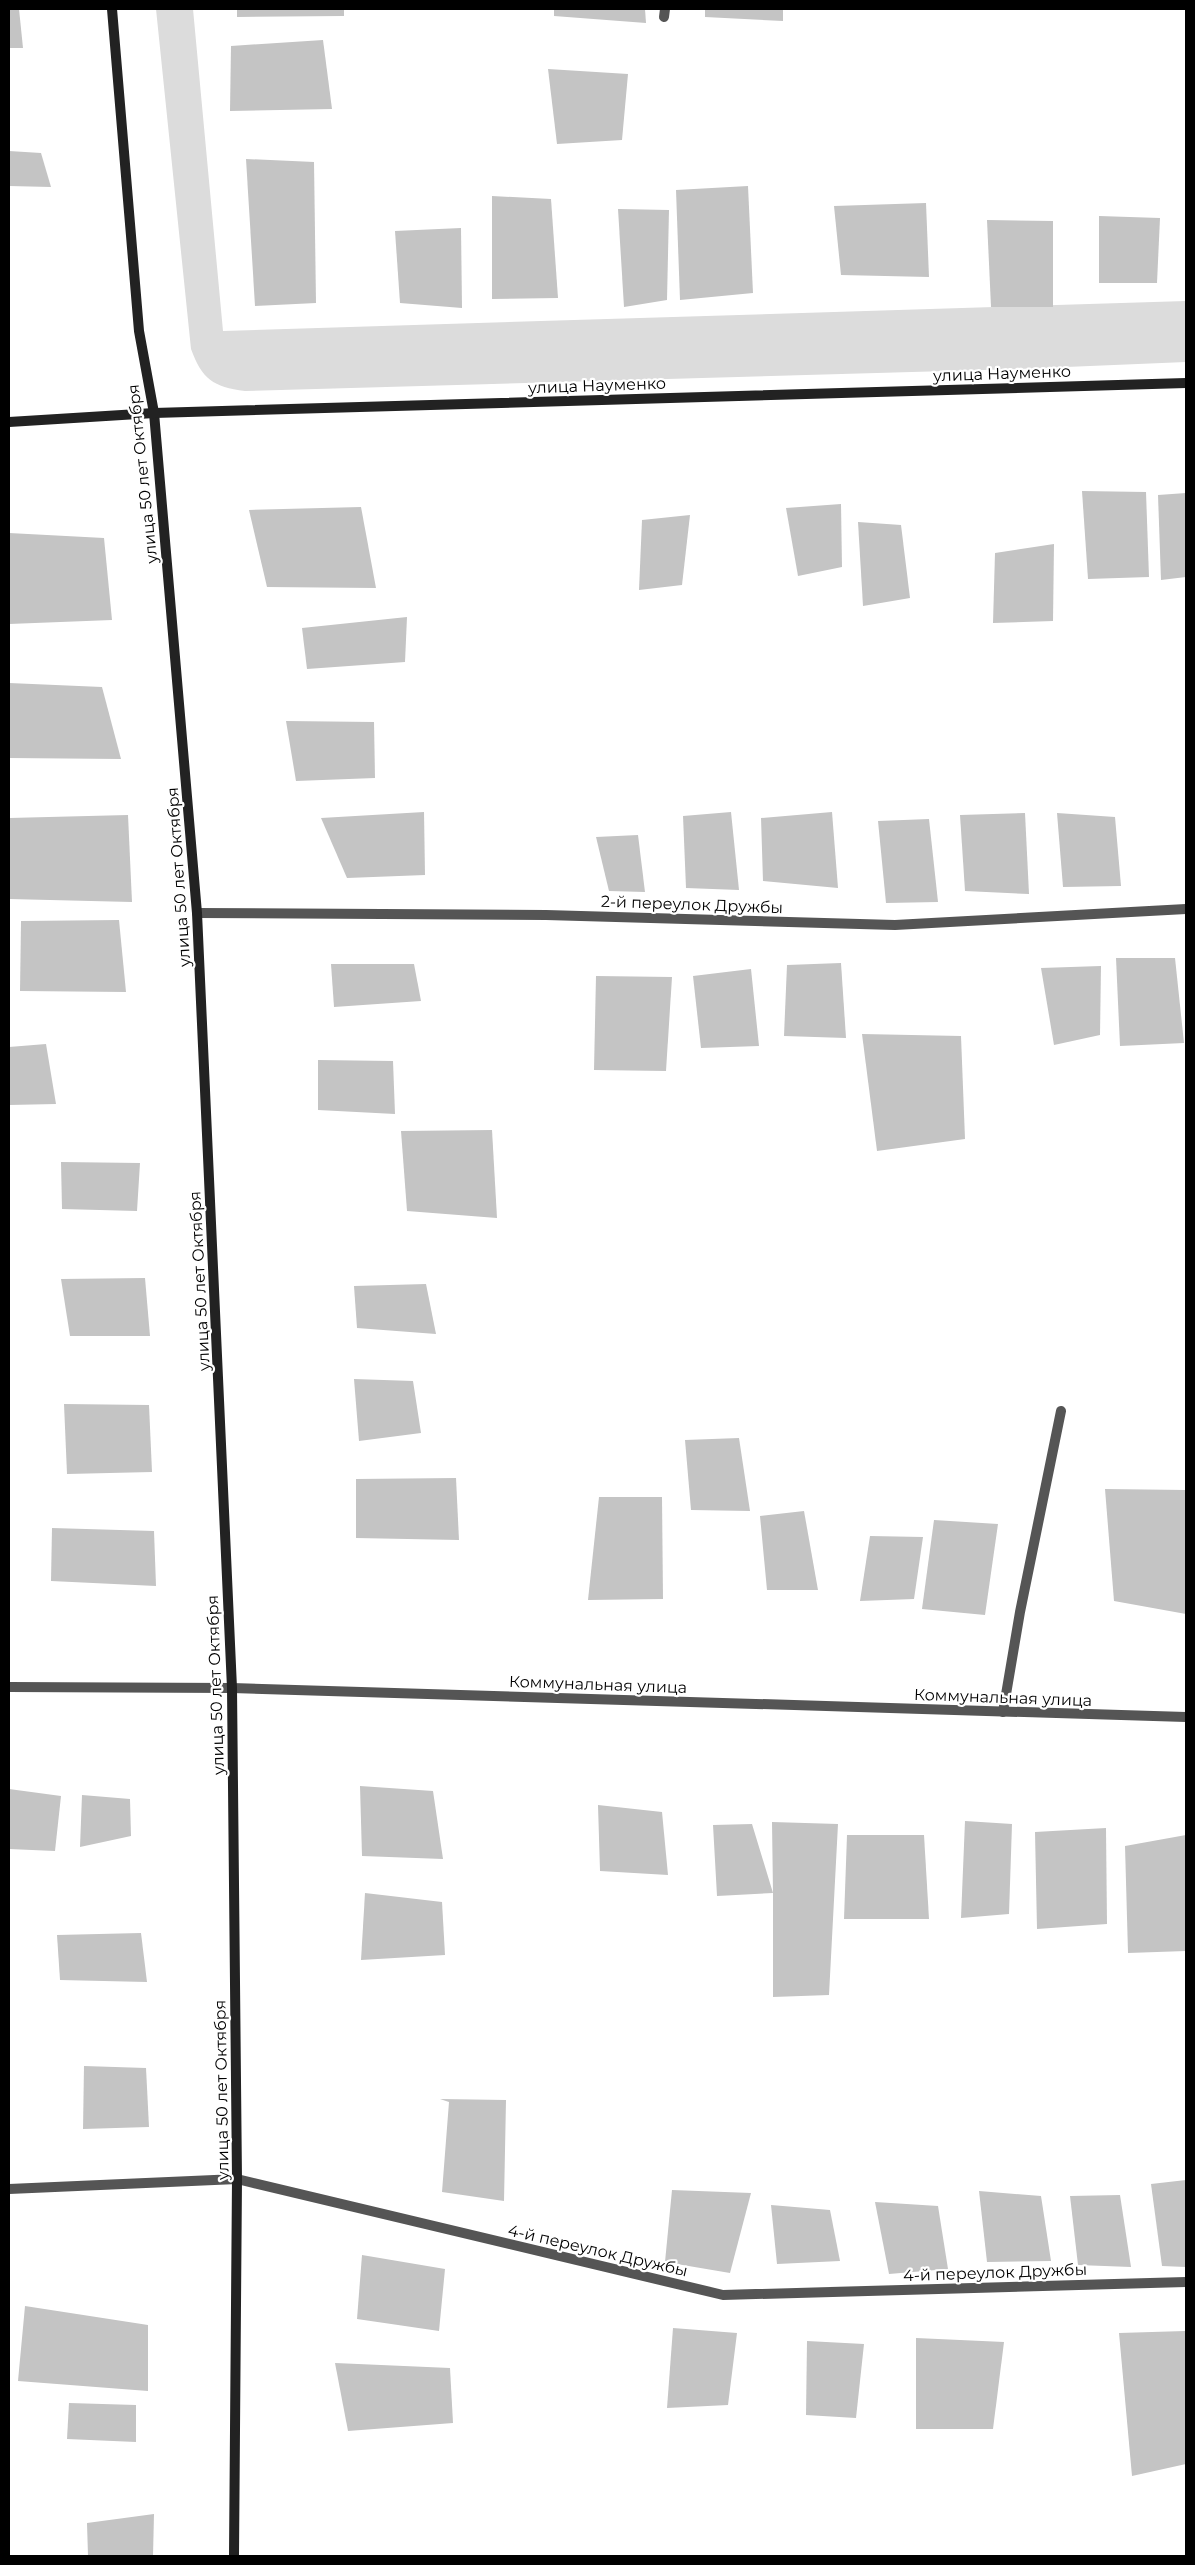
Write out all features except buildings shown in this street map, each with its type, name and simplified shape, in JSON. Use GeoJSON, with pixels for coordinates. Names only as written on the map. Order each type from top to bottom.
{"type":"FeatureCollection","features":[{"type":"Feature","properties":{"kind":"main road","name":"улица 50 лет Октября"},"geometry":{"type":"LineString","coordinates":[[112,9],[139,331],[154,412],[197,914],[232,1688],[237,2179],[234,2556]]}},
{"type":"Feature","properties":{"kind":"main road","name":"улица Науменко"},"geometry":{"type":"LineString","coordinates":[[9,422],[154,412],[1186,383]]}},
{"type":"Feature","properties":{"kind":"street","name":"2-й переулок Дружбы"},"geometry":{"type":"LineString","coordinates":[[197,914],[546,915],[895,924],[1186,909]]}},
{"type":"Feature","properties":{"kind":"street"},"geometry":{"type":"LineString","coordinates":[[1003,1712],[1020,1612],[1061,1411]]}},
{"type":"Feature","properties":{"kind":"street","name":"Коммунальная улица"},"geometry":{"type":"LineString","coordinates":[[9,1687],[232,1688],[1186,1717]]}},
{"type":"Feature","properties":{"kind":"street","name":"4-й переулок Дружбы"},"geometry":{"type":"LineString","coordinates":[[9,2189],[237,2179],[723,2295],[1186,2282]]}},
{"type":"Feature","properties":{"kind":"shaded area"},"geometry":{"type":"Polygon","coordinates":[[[156,9],[193,9],[223,331],[1186,301],[1186,362],[1018,369],[245,391],[225,387],[210,380],[204,374],[191,349],[156,9]]]}}]}
